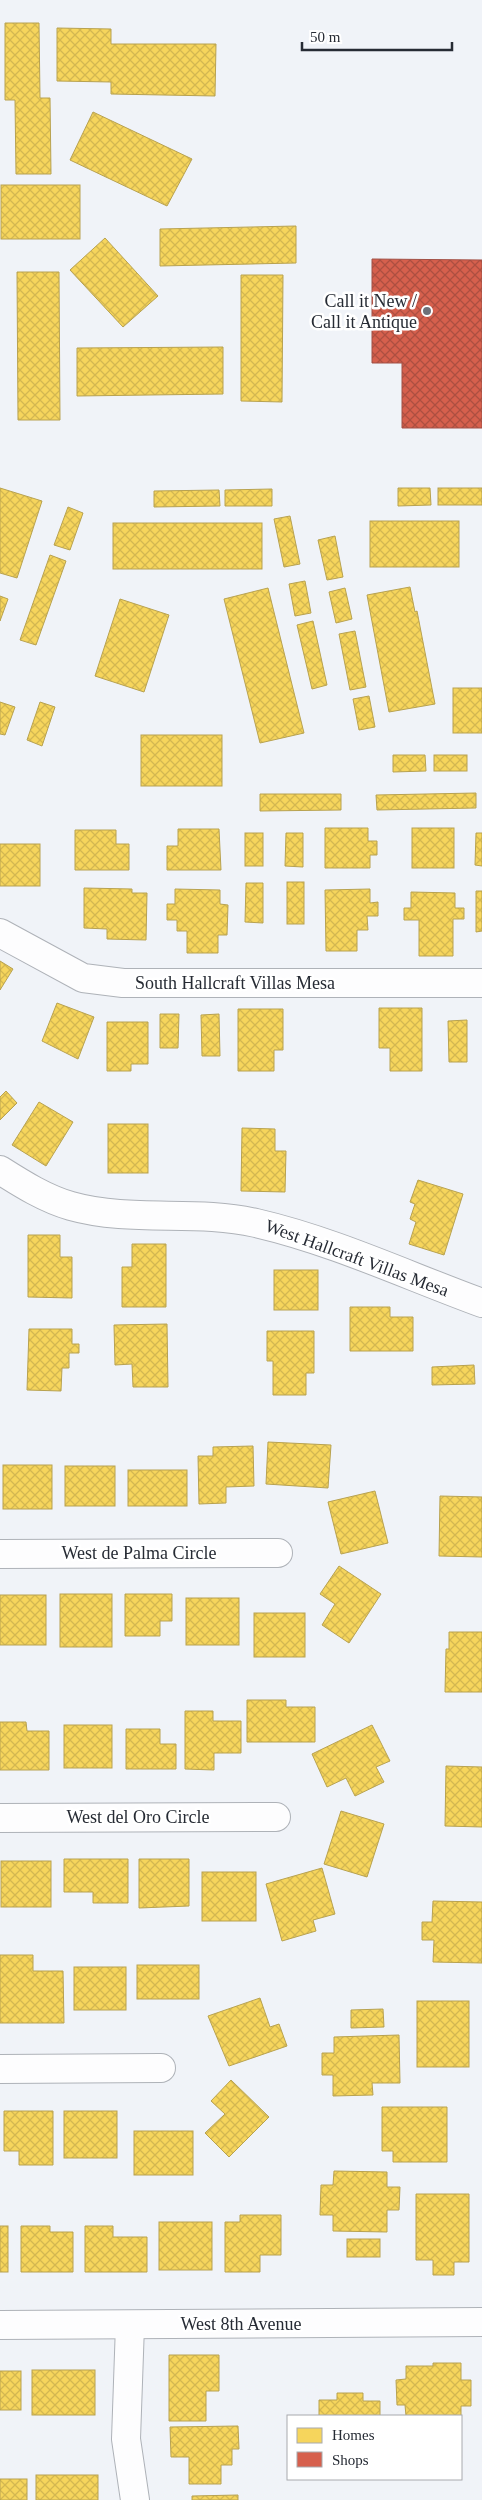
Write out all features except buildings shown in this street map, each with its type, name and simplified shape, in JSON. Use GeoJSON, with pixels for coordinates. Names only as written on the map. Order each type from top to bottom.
{"type":"FeatureCollection","features":[{"type":"Feature","properties":{"kind":"street","name":"South Hallcraft Villas Mesa"},"geometry":{"type":"LineString","coordinates":[[0,933],[83,978],[123,983],[482,983]]}},
{"type":"Feature","properties":{"kind":"street","name":"West Hallcraft Villas Mesa"},"geometry":{"type":"LineString","coordinates":[[0,1170],[28,1187],[71,1206],[110,1212],[222,1217],[256,1223],[362,1258],[482,1304]]}},
{"type":"Feature","properties":{"kind":"street","name":"West de Palma Circle"},"geometry":{"type":"LineString","coordinates":[[0,1554],[278,1553]]}},
{"type":"Feature","properties":{"kind":"street","name":"West del Oro Circle"},"geometry":{"type":"LineString","coordinates":[[0,1818],[276,1816]]}},
{"type":"Feature","properties":{"kind":"street"},"geometry":{"type":"LineString","coordinates":[[0,2069],[161,2068]]}},
{"type":"Feature","properties":{"kind":"street","name":"West 8th Avenue"},"geometry":{"type":"LineString","coordinates":[[0,2325],[482,2322]]}},
{"type":"Feature","properties":{"kind":"street"},"geometry":{"type":"LineString","coordinates":[[130,2325],[126,2439],[135,2500]]}},
{"type":"Feature","properties":{"kind":"place","name":"Call it New / Call it Antique"},"geometry":{"type":"Point","coordinates":[427,311]}}]}
